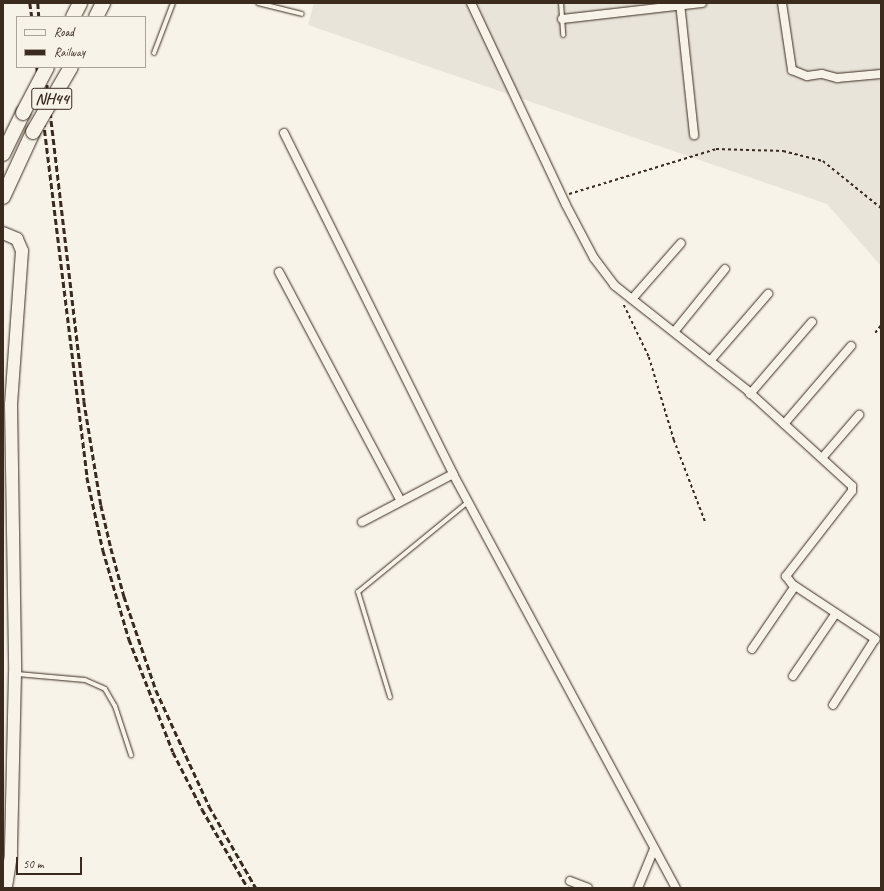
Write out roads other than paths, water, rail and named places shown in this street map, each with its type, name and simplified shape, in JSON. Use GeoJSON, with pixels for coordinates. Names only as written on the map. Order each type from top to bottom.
{"type":"FeatureCollection","features":[{"type":"Feature","properties":{"kind":"highway"},"geometry":{"type":"LineString","coordinates":[[74,16],[80,3]]}},
{"type":"Feature","properties":{"kind":"highway"},"geometry":{"type":"LineString","coordinates":[[96,16],[103,3]]}},
{"type":"Feature","properties":{"kind":"highway","name":"NH44"},"geometry":{"type":"LineString","coordinates":[[3,154],[46,68]]}},
{"type":"Feature","properties":{"kind":"highway","name":"NH44"},"geometry":{"type":"LineString","coordinates":[[3,197],[33,132],[70,68]]}},
{"type":"Feature","properties":{"kind":"main road"},"geometry":{"type":"LineString","coordinates":[[3,233],[16,239],[22,251],[11,404],[15,674],[11,855],[6,888]]}},
{"type":"Feature","properties":{"kind":"street"},"geometry":{"type":"LineString","coordinates":[[472,3],[562,196],[594,258],[614,285],[750,394],[848,481],[852,491],[789,571],[786,580],[875,639],[833,705]]}},
{"type":"Feature","properties":{"kind":"street"},"geometry":{"type":"LineString","coordinates":[[562,19],[680,4],[702,3]]}},
{"type":"Feature","properties":{"kind":"street"},"geometry":{"type":"LineString","coordinates":[[782,3],[792,70],[807,76],[822,74],[837,78],[881,74]]}},
{"type":"Feature","properties":{"kind":"street"},"geometry":{"type":"LineString","coordinates":[[680,4],[694,135]]}},
{"type":"Feature","properties":{"kind":"street"},"geometry":{"type":"LineString","coordinates":[[284,133],[453,474],[676,888]]}},
{"type":"Feature","properties":{"kind":"street"},"geometry":{"type":"LineString","coordinates":[[632,300],[681,243]]}},
{"type":"Feature","properties":{"kind":"street"},"geometry":{"type":"LineString","coordinates":[[674,332],[725,269]]}},
{"type":"Feature","properties":{"kind":"street"},"geometry":{"type":"LineString","coordinates":[[279,272],[401,501]]}},
{"type":"Feature","properties":{"kind":"street"},"geometry":{"type":"LineString","coordinates":[[710,361],[768,294]]}},
{"type":"Feature","properties":{"kind":"street"},"geometry":{"type":"LineString","coordinates":[[750,394],[812,322]]}},
{"type":"Feature","properties":{"kind":"street"},"geometry":{"type":"LineString","coordinates":[[784,424],[851,346]]}},
{"type":"Feature","properties":{"kind":"street"},"geometry":{"type":"LineString","coordinates":[[822,458],[859,415]]}},
{"type":"Feature","properties":{"kind":"street"},"geometry":{"type":"LineString","coordinates":[[362,522],[453,474]]}},
{"type":"Feature","properties":{"kind":"street"},"geometry":{"type":"LineString","coordinates":[[752,649],[795,586]]}},
{"type":"Feature","properties":{"kind":"street"},"geometry":{"type":"LineString","coordinates":[[793,676],[836,613]]}},
{"type":"Feature","properties":{"kind":"street"},"geometry":{"type":"LineString","coordinates":[[638,888],[654,849]]}},
{"type":"Feature","properties":{"kind":"street"},"geometry":{"type":"LineString","coordinates":[[570,881],[588,888]]}},
{"type":"Feature","properties":{"kind":"lane"},"geometry":{"type":"LineString","coordinates":[[154,53],[173,3]]}},
{"type":"Feature","properties":{"kind":"lane"},"geometry":{"type":"LineString","coordinates":[[258,3],[302,14]]}},
{"type":"Feature","properties":{"kind":"lane"},"geometry":{"type":"LineString","coordinates":[[560,3],[563,35]]}},
{"type":"Feature","properties":{"kind":"lane"},"geometry":{"type":"LineString","coordinates":[[390,697],[358,592],[468,502]]}},
{"type":"Feature","properties":{"kind":"lane"},"geometry":{"type":"LineString","coordinates":[[15,674],[85,680],[104,689],[115,706],[131,755]]}},
{"type":"Feature","properties":{"kind":"railway"},"geometry":{"type":"LineString","coordinates":[[30,3],[32,16]]}},
{"type":"Feature","properties":{"kind":"railway"},"geometry":{"type":"LineString","coordinates":[[38,3],[39,16]]}},
{"type":"Feature","properties":{"kind":"railway"},"geometry":{"type":"LineString","coordinates":[[37,68],[87,477],[103,550],[129,639],[173,752],[202,809],[248,888]]}},
{"type":"Feature","properties":{"kind":"railway"},"geometry":{"type":"LineString","coordinates":[[45,68],[84,401],[101,505],[111,548],[124,596],[156,690],[209,806],[256,888]]}}]}
